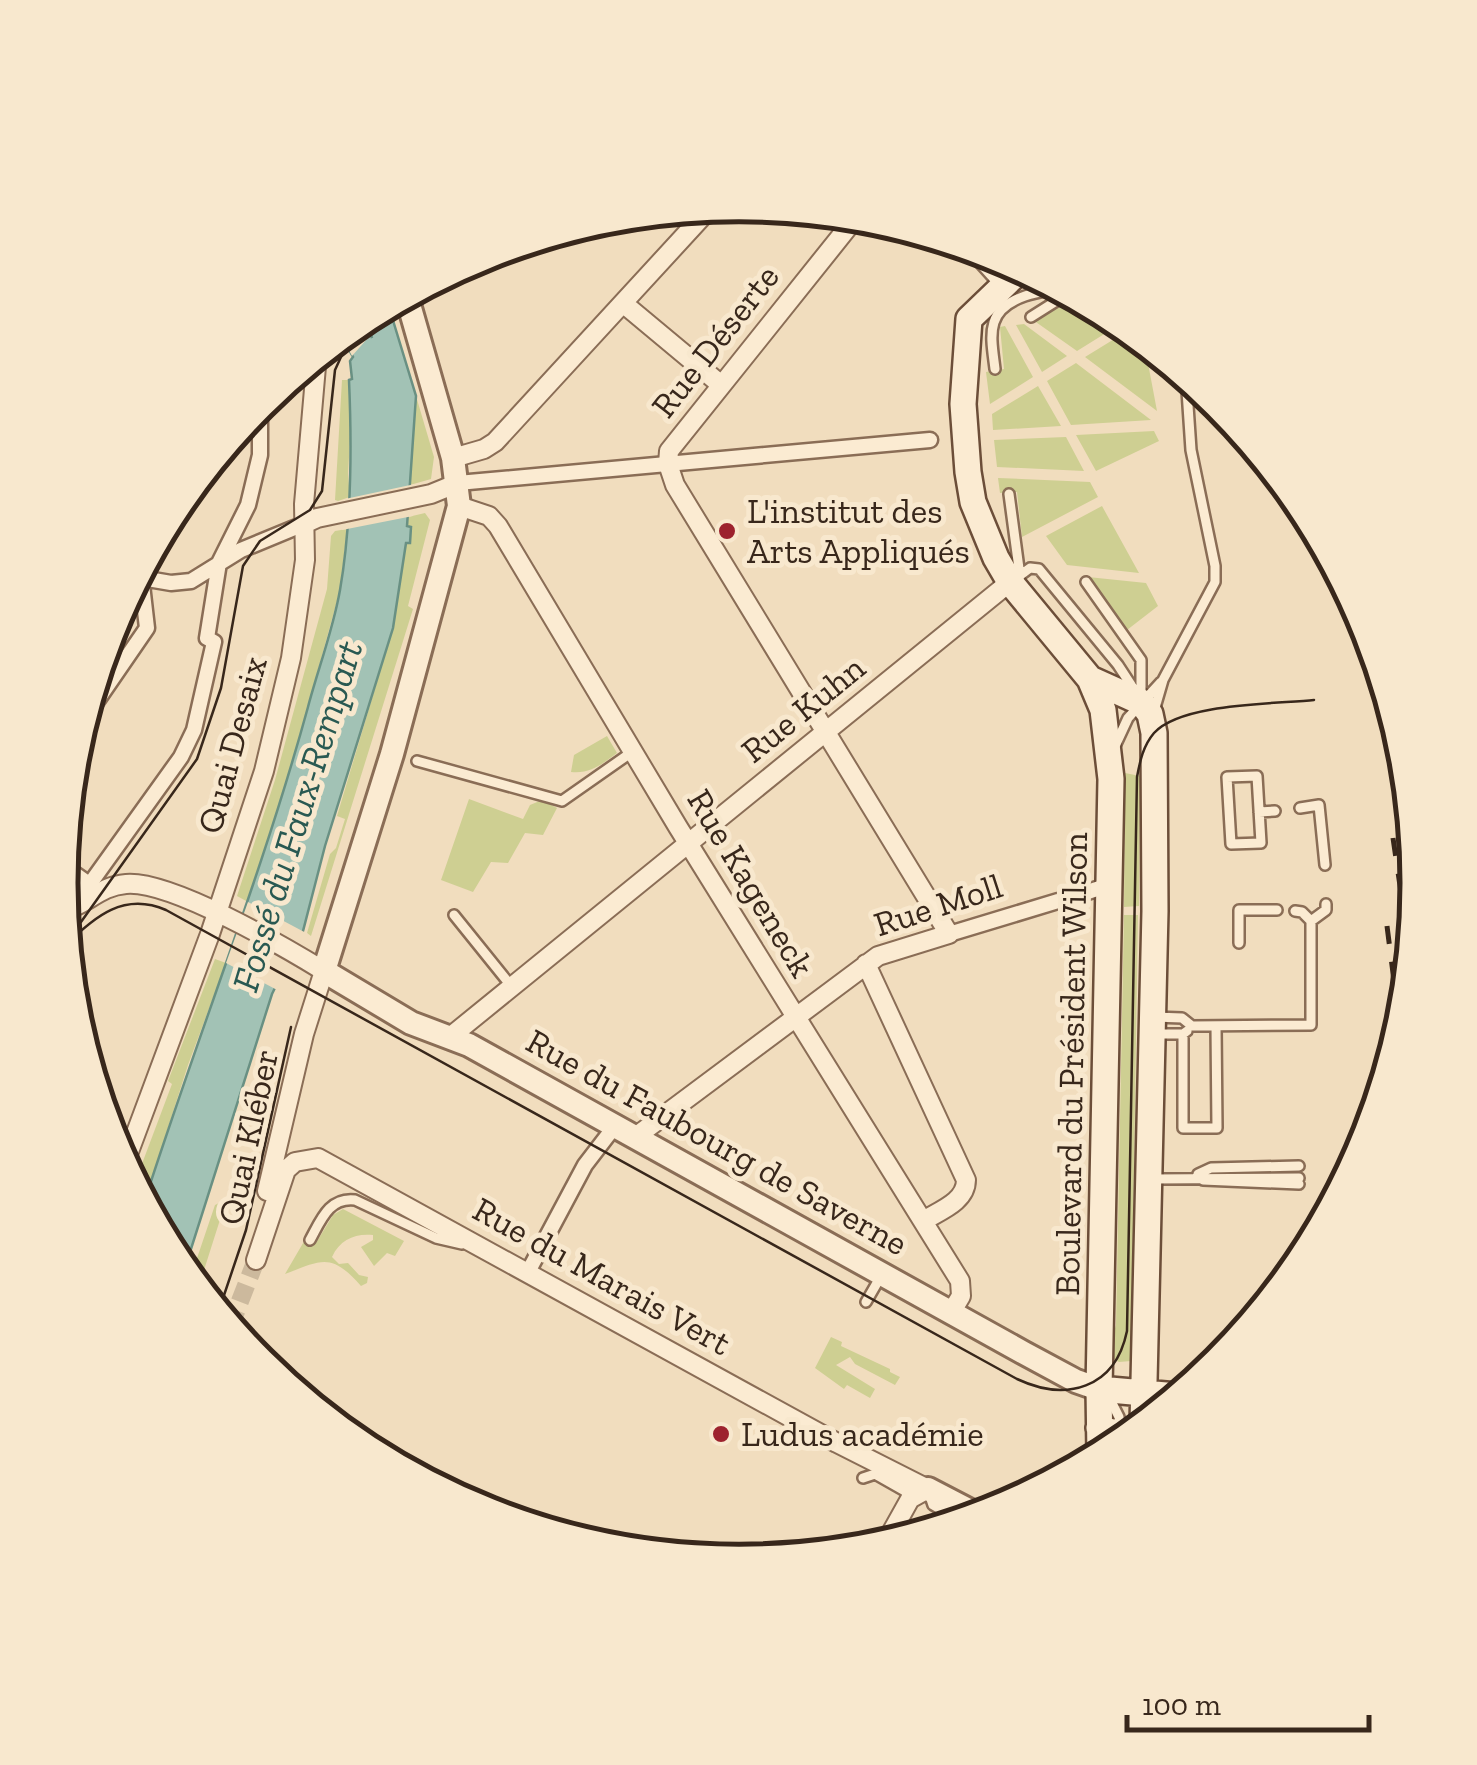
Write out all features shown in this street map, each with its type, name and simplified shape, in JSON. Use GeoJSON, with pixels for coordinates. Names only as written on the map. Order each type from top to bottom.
{"type":"FeatureCollection","features":[{"type":"Feature","properties":{"kind":"main road"},"geometry":{"type":"LineString","coordinates":[[1009,280],[969,318],[963,404],[972,502],[1015,579],[1090,678],[1149,718]]}},
{"type":"Feature","properties":{"kind":"main road","name":"Boulevard du Président Wilson"},"geometry":{"type":"LineString","coordinates":[[1090,678],[1104,710],[1111,779],[1099,1389],[1116,1425]]}},
{"type":"Feature","properties":{"kind":"main road","name":"Boulevard du Président Wilson"},"geometry":{"type":"LineString","coordinates":[[1134,1412],[1144,1395],[1150,1179],[1153,1025],[1149,718]]}},
{"type":"Feature","properties":{"kind":"main road"},"geometry":{"type":"LineString","coordinates":[[1099,1389],[1155,1395]]}},
{"type":"Feature","properties":{"kind":"street"},"geometry":{"type":"LineString","coordinates":[[453,458],[495,442],[697,223]]}},
{"type":"Feature","properties":{"kind":"street","name":"Rue Déserte"},"geometry":{"type":"LineString","coordinates":[[668,464],[669,452],[720,384],[845,230]]}},
{"type":"Feature","properties":{"kind":"street"},"geometry":{"type":"LineString","coordinates":[[624,304],[720,384]]}},
{"type":"Feature","properties":{"kind":"street"},"geometry":{"type":"LineString","coordinates":[[324,971],[406,758],[458,494],[453,458],[410,309]]}},
{"type":"Feature","properties":{"kind":"street","name":"Quai Desaix"},"geometry":{"type":"LineString","coordinates":[[132,1144],[217,914],[264,771],[291,658],[301,590],[316,375]]}},
{"type":"Feature","properties":{"kind":"street"},"geometry":{"type":"LineString","coordinates":[[78,897],[167,778],[194,730],[214,642],[207,638],[219,563],[248,506],[260,455],[260,427]]}},
{"type":"Feature","properties":{"kind":"street"},"geometry":{"type":"LineString","coordinates":[[152,579],[171,583],[191,580],[260,541],[305,532],[338,514],[422,496],[668,464],[930,440]]}},
{"type":"Feature","properties":{"kind":"street"},"geometry":{"type":"LineString","coordinates":[[668,464],[675,485],[949,934]]}},
{"type":"Feature","properties":{"kind":"street","name":"Rue Kageneck"},"geometry":{"type":"LineString","coordinates":[[458,494],[498,526],[688,844],[960,1281],[961,1296],[952,1311]]}},
{"type":"Feature","properties":{"kind":"street","name":"Rue Kuhn"},"geometry":{"type":"LineString","coordinates":[[450,1036],[1015,579]]}},
{"type":"Feature","properties":{"kind":"street"},"geometry":{"type":"LineString","coordinates":[[108,685],[148,628],[145,593]]}},
{"type":"Feature","properties":{"kind":"street"},"geometry":{"type":"LineString","coordinates":[[78,876],[89,884]]}},
{"type":"Feature","properties":{"kind":"street","name":"Rue du Faubourg de Saverne"},"geometry":{"type":"LineString","coordinates":[[79,905],[106,888],[148,884],[240,924],[411,1023],[450,1036],[1076,1381],[1099,1389]]}},
{"type":"Feature","properties":{"kind":"street","name":"Rue Moll"},"geometry":{"type":"LineString","coordinates":[[625,1132],[795,1018],[878,956],[1109,885]]}},
{"type":"Feature","properties":{"kind":"street"},"geometry":{"type":"LineString","coordinates":[[866,964],[966,1180],[961,1197],[922,1221]]}},
{"type":"Feature","properties":{"kind":"street","name":"Quai Kléber"},"geometry":{"type":"LineString","coordinates":[[256,1260],[258,1230],[289,1090],[324,971]]}},
{"type":"Feature","properties":{"kind":"street"},"geometry":{"type":"LineString","coordinates":[[528,1272],[585,1165],[625,1132]]}},
{"type":"Feature","properties":{"kind":"street","name":"Rue du Marais Vert"},"geometry":{"type":"LineString","coordinates":[[256,1260],[281,1178],[295,1162],[318,1158],[528,1272],[893,1484],[919,1494]]}},
{"type":"Feature","properties":{"kind":"street"},"geometry":{"type":"LineString","coordinates":[[899,1524],[919,1494],[949,1508]]}},
{"type":"Feature","properties":{"kind":"lane"},"geometry":{"type":"LineString","coordinates":[[995,369],[990,329],[994,321],[1016,300],[1039,294]]}},
{"type":"Feature","properties":{"kind":"lane"},"geometry":{"type":"LineString","coordinates":[[1031,317],[1054,302]]}},
{"type":"Feature","properties":{"kind":"lane"},"geometry":{"type":"LineString","coordinates":[[1149,718],[1163,680],[1215,582],[1216,566],[1191,450],[1188,398]]}},
{"type":"Feature","properties":{"kind":"lane"},"geometry":{"type":"LineString","coordinates":[[1009,494],[1016,548],[1015,579]]}},
{"type":"Feature","properties":{"kind":"lane"},"geometry":{"type":"LineString","coordinates":[[1015,579],[1030,568],[1042,572],[1118,666],[1149,718]]}},
{"type":"Feature","properties":{"kind":"lane"},"geometry":{"type":"LineString","coordinates":[[1086,582],[1141,660],[1149,718]]}},
{"type":"Feature","properties":{"kind":"lane"},"geometry":{"type":"LineString","coordinates":[[1149,718],[1163,680]]}},
{"type":"Feature","properties":{"kind":"lane"},"geometry":{"type":"LineString","coordinates":[[1111,779],[1116,744],[1128,718],[1149,718]]}},
{"type":"Feature","properties":{"kind":"lane"},"geometry":{"type":"LineString","coordinates":[[406,758],[562,801],[634,750]]}},
{"type":"Feature","properties":{"kind":"lane"},"geometry":{"type":"LineString","coordinates":[[1257,776],[1259,812],[1260,843],[1231,844],[1228,777],[1257,776]]}},
{"type":"Feature","properties":{"kind":"lane"},"geometry":{"type":"LineString","coordinates":[[1300,808],[1318,806],[1326,866]]}},
{"type":"Feature","properties":{"kind":"lane"},"geometry":{"type":"LineString","coordinates":[[1259,812],[1274,811]]}},
{"type":"Feature","properties":{"kind":"lane"},"geometry":{"type":"LineString","coordinates":[[1311,921],[1326,910],[1326,904]]}},
{"type":"Feature","properties":{"kind":"lane"},"geometry":{"type":"LineString","coordinates":[[1239,943],[1239,910],[1277,910]]}},
{"type":"Feature","properties":{"kind":"lane"},"geometry":{"type":"LineString","coordinates":[[1153,1025],[1182,1018],[1192,1026],[1311,1025],[1311,921],[1295,911]]}},
{"type":"Feature","properties":{"kind":"lane"},"geometry":{"type":"LineString","coordinates":[[454,914],[512,986]]}},
{"type":"Feature","properties":{"kind":"lane"},"geometry":{"type":"LineString","coordinates":[[1153,1025],[1183,1034]]}},
{"type":"Feature","properties":{"kind":"lane"},"geometry":{"type":"LineString","coordinates":[[1192,1026],[1183,1034],[1183,1128],[1217,1128],[1216,1026]]}},
{"type":"Feature","properties":{"kind":"lane"},"geometry":{"type":"LineString","coordinates":[[1150,1179],[1299,1176]]}},
{"type":"Feature","properties":{"kind":"lane"},"geometry":{"type":"LineString","coordinates":[[310,1240],[328,1208],[342,1198],[355,1200],[436,1238],[494,1253]]}},
{"type":"Feature","properties":{"kind":"lane"},"geometry":{"type":"LineString","coordinates":[[866,1302],[882,1274]]}},
{"type":"Feature","properties":{"kind":"green space"},"geometry":{"type":"Polygon","coordinates":[[[1059,305],[1106,333],[1077,351],[1033,320],[1059,305]]]}},
{"type":"Feature","properties":{"kind":"green space"},"geometry":{"type":"Polygon","coordinates":[[[1024,324],[1067,356],[1042,372],[1016,325],[1024,324]]]}},
{"type":"Feature","properties":{"kind":"green space"},"geometry":{"type":"Polygon","coordinates":[[[1005,326],[1033,377],[990,404],[986,372],[1004,369],[1000,327],[1005,326]]]}},
{"type":"Feature","properties":{"kind":"green space"},"geometry":{"type":"Polygon","coordinates":[[[1114,339],[1141,358],[1148,364],[1157,411],[1085,357],[1114,339]]]}},
{"type":"Feature","properties":{"kind":"green space"},"geometry":{"type":"Polygon","coordinates":[[[1076,363],[1151,420],[1071,425],[1047,381],[1076,363]]]}},
{"type":"Feature","properties":{"kind":"green space"},"geometry":{"type":"Polygon","coordinates":[[[342,380],[349,380],[352,406],[350,497],[338,501],[335,500],[342,380]]]}},
{"type":"Feature","properties":{"kind":"green space"},"geometry":{"type":"Polygon","coordinates":[[[1038,386],[1061,426],[993,430],[992,414],[1038,386]]]}},
{"type":"Feature","properties":{"kind":"green space"},"geometry":{"type":"Polygon","coordinates":[[[416,396],[434,457],[431,479],[410,485],[416,396]]]}},
{"type":"Feature","properties":{"kind":"green space"},"geometry":{"type":"Polygon","coordinates":[[[1154,431],[1159,441],[1096,471],[1076,435],[1154,431]]]}},
{"type":"Feature","properties":{"kind":"green space"},"geometry":{"type":"Polygon","coordinates":[[[1066,437],[1084,471],[997,467],[994,440],[1066,437]]]}},
{"type":"Feature","properties":{"kind":"green space"},"geometry":{"type":"Polygon","coordinates":[[[998,478],[1090,482],[1098,497],[1022,537],[1017,492],[1000,493],[998,478]]]}},
{"type":"Feature","properties":{"kind":"green space"},"geometry":{"type":"Polygon","coordinates":[[[1102,506],[1139,573],[1067,565],[1046,536],[1102,506]]]}},
{"type":"Feature","properties":{"kind":"green space"},"geometry":{"type":"Polygon","coordinates":[[[425,513],[430,520],[408,606],[413,609],[311,936],[307,933],[330,854],[336,848],[345,819],[337,816],[393,628],[408,517],[425,513]]]}},
{"type":"Feature","properties":{"kind":"green space"},"geometry":{"type":"Polygon","coordinates":[[[347,529],[340,590],[288,779],[248,902],[237,896],[275,780],[327,589],[331,536],[347,529]]]}},
{"type":"Feature","properties":{"kind":"green space"},"geometry":{"type":"Polygon","coordinates":[[[1088,577],[1146,583],[1158,606],[1127,630],[1088,577]]]}},
{"type":"Feature","properties":{"kind":"green space"},"geometry":{"type":"Polygon","coordinates":[[[607,736],[617,753],[590,770],[571,772],[574,755],[607,736]]]}},
{"type":"Feature","properties":{"kind":"green space"},"geometry":{"type":"Polygon","coordinates":[[[1125,773],[1140,776],[1139,906],[1124,907],[1125,773]]]}},
{"type":"Feature","properties":{"kind":"green space"},"geometry":{"type":"Polygon","coordinates":[[[469,799],[523,819],[530,805],[542,800],[557,808],[543,835],[525,833],[508,863],[491,862],[473,892],[441,880],[469,799]]]}},
{"type":"Feature","properties":{"kind":"green space"},"geometry":{"type":"Polygon","coordinates":[[[1124,915],[1138,915],[1131,1361],[1119,1362],[1107,1355],[1116,1325],[1124,915]]]}},
{"type":"Feature","properties":{"kind":"green space"},"geometry":{"type":"Polygon","coordinates":[[[215,959],[226,963],[150,1183],[142,1165],[172,1084],[168,1081],[215,959]]]}},
{"type":"Feature","properties":{"kind":"green space"},"geometry":{"type":"Polygon","coordinates":[[[225,1204],[204,1271],[196,1260],[215,1205],[225,1204]]]}},
{"type":"Feature","properties":{"kind":"green space"},"geometry":{"type":"Polygon","coordinates":[[[343,1209],[404,1241],[395,1256],[387,1253],[374,1266],[361,1247],[373,1240],[373,1235],[361,1235],[349,1238],[332,1257],[368,1277],[367,1283],[361,1286],[342,1268],[326,1262],[285,1274],[306,1238],[316,1243],[333,1215],[343,1209]]]}},
{"type":"Feature","properties":{"kind":"green space"},"geometry":{"type":"Polygon","coordinates":[[[831,1337],[842,1342],[841,1346],[890,1369],[900,1377],[895,1385],[855,1364],[850,1357],[836,1365],[875,1389],[870,1398],[847,1385],[844,1389],[815,1368],[831,1337]]]}},
{"type":"Feature","properties":{"kind":"water","name":"Fossé du Faux-Rempart"},"geometry":{"type":"Polygon","coordinates":[[[393,320],[416,396],[407,526],[411,527],[410,543],[406,543],[393,628],[325,846],[303,931],[272,994],[190,1252],[151,1184],[290,770],[337,605],[349,511],[349,380],[353,357],[349,349],[370,334],[372,338],[371,333],[393,320]]]}},
{"type":"Feature","properties":{"kind":"pier"},"geometry":{"type":"Polygon","coordinates":[[[374,331],[352,356],[348,349],[374,331]]]}},
{"type":"Feature","properties":{"kind":"pier"},"geometry":{"type":"Polygon","coordinates":[[[415,484],[413,516],[342,530],[345,499],[415,484]]]}},
{"type":"Feature","properties":{"kind":"pier"},"geometry":{"type":"Polygon","coordinates":[[[248,902],[308,934],[279,991],[226,963],[248,902]]]}},
{"type":"Feature","properties":{"kind":"tunnel"},"geometry":{"type":"LineString","coordinates":[[236,1311],[256,1260]]}},
{"type":"Feature","properties":{"kind":"tram line"},"geometry":{"type":"LineString","coordinates":[[81,922],[197,759],[221,688],[243,566],[260,541],[310,510],[322,491],[335,370],[343,353]]}},
{"type":"Feature","properties":{"kind":"tram line"},"geometry":{"type":"LineString","coordinates":[[80,933],[99,916],[124,906],[151,905],[166,910],[1017,1379],[1035,1386],[1070,1389],[1100,1378],[1112,1366],[1127,1331],[1137,777],[1142,754],[1154,733],[1185,716],[1230,707],[1314,700]]}},
{"type":"Feature","properties":{"kind":"tram line"},"geometry":{"type":"LineString","coordinates":[[224,1296],[246,1230],[291,1027]]}},
{"type":"Feature","properties":{"kind":"railway"},"geometry":{"type":"LineString","coordinates":[[1393,838],[1400,885]]}},
{"type":"Feature","properties":{"kind":"railway"},"geometry":{"type":"LineString","coordinates":[[1387,926],[1393,974]]}},
{"type":"Feature","properties":{"kind":"place","name":"L'institut des Arts Appliqués"},"geometry":{"type":"Point","coordinates":[727,531]}},
{"type":"Feature","properties":{"kind":"place","name":"Ludus académie"},"geometry":{"type":"Point","coordinates":[721,1434]}}]}
